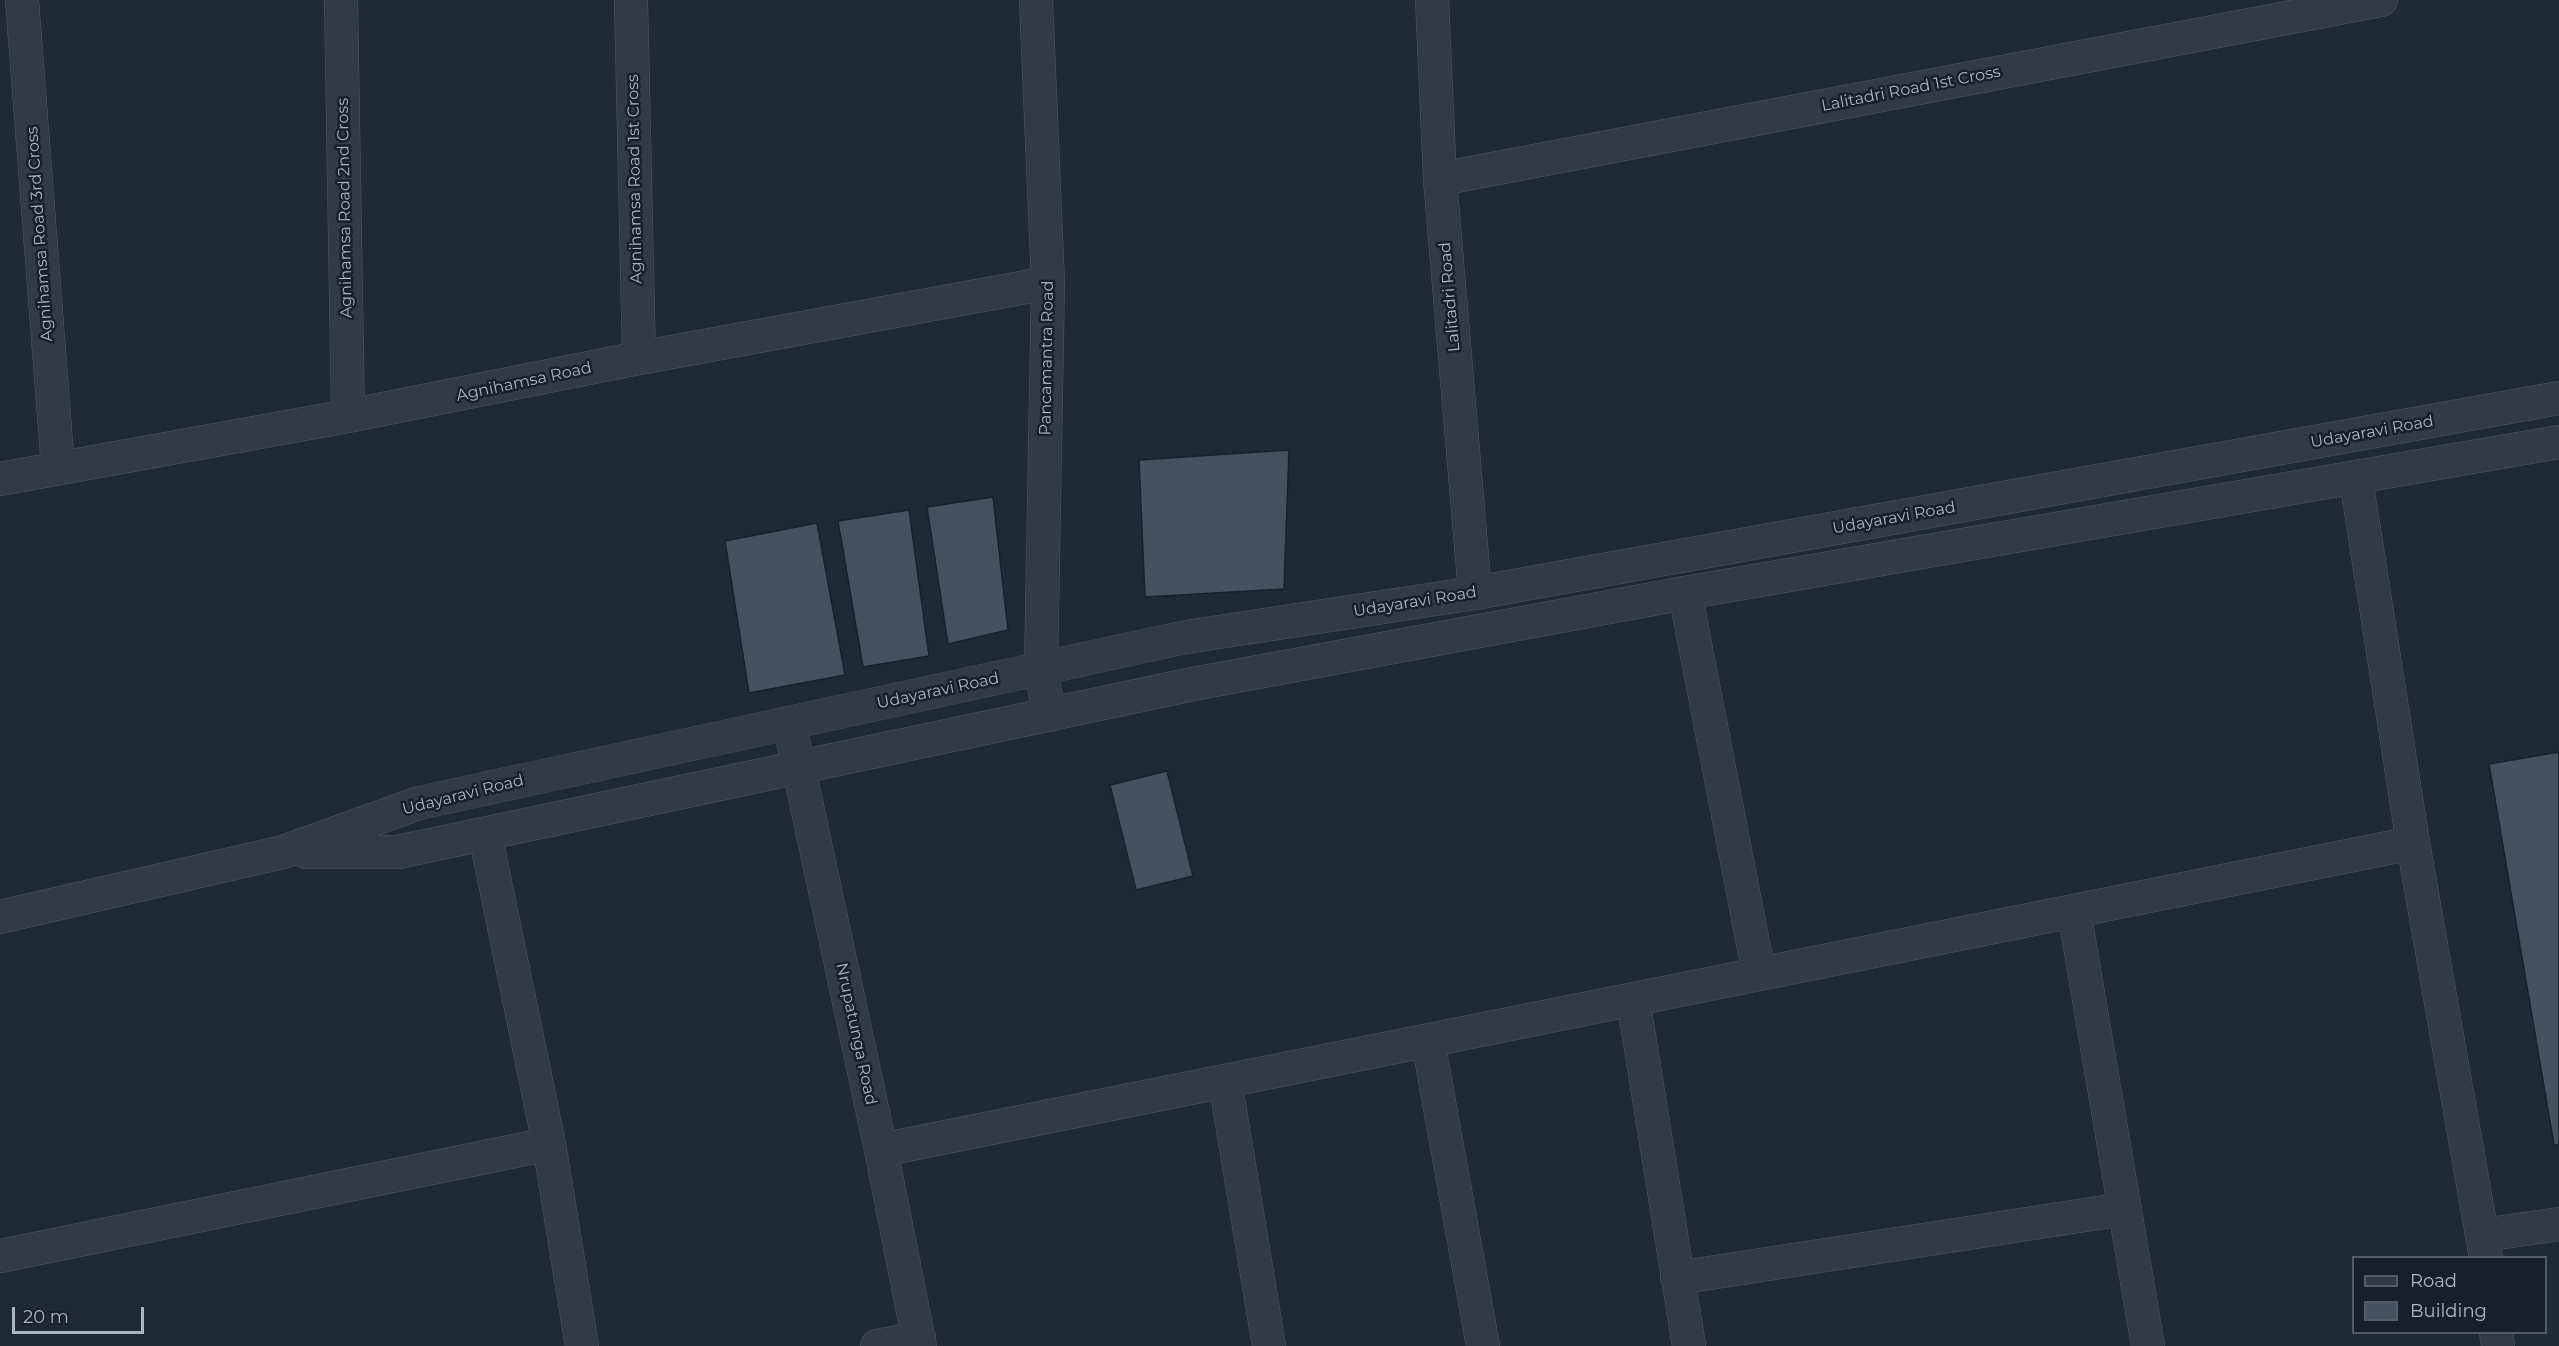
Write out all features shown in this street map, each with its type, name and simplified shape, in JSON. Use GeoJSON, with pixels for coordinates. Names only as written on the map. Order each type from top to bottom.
{"type":"FeatureCollection","features":[{"type":"Feature","properties":{"kind":"street","name":"Agnihamsa Road 3rd Cross"},"geometry":{"type":"LineString","coordinates":[[22,0],[58,468]]}},
{"type":"Feature","properties":{"kind":"street","name":"Agnihamsa Road 2nd Cross"},"geometry":{"type":"LineString","coordinates":[[341,0],[348,416]]}},
{"type":"Feature","properties":{"kind":"street","name":"Agnihamsa Road 1st Cross"},"geometry":{"type":"LineString","coordinates":[[631,0],[639,358]]}},
{"type":"Feature","properties":{"kind":"street","name":"Pancamantra Road"},"geometry":{"type":"LineString","coordinates":[[1036,0],[1048,283],[1041,668],[1049,715]]}},
{"type":"Feature","properties":{"kind":"street","name":"Lalitadri Road"},"geometry":{"type":"LineString","coordinates":[[1432,0],[1440,178],[1475,593]]}},
{"type":"Feature","properties":{"kind":"street","name":"Lalitadri Road 1st Cross"},"geometry":{"type":"LineString","coordinates":[[1440,178],[2381,0]]}},
{"type":"Feature","properties":{"kind":"street","name":"Agnihamsa Road"},"geometry":{"type":"LineString","coordinates":[[0,479],[348,416],[639,358],[1048,283]]}},
{"type":"Feature","properties":{"kind":"street","name":"Udayaravi Road"},"geometry":{"type":"LineString","coordinates":[[0,917],[283,852],[419,803],[1186,637],[1475,593],[2559,398]]}},
{"type":"Feature","properties":{"kind":"street","name":"Udayaravi Road"},"geometry":{"type":"LineString","coordinates":[[283,852],[398,852],[1193,684],[1685,593],[2356,479],[2559,442]]}},
{"type":"Feature","properties":{"kind":"street"},"geometry":{"type":"LineString","coordinates":[[2356,479],[2413,843],[2484,1246],[2559,1224]]}},
{"type":"Feature","properties":{"kind":"street"},"geometry":{"type":"LineString","coordinates":[[1685,593],[1759,974]]}},
{"type":"Feature","properties":{"kind":"street","name":"Nrupatunga Road"},"geometry":{"type":"LineString","coordinates":[[789,723],[881,1149],[920,1342]]}},
{"type":"Feature","properties":{"kind":"street"},"geometry":{"type":"LineString","coordinates":[[485,834],[549,1144],[582,1346]]}},
{"type":"Feature","properties":{"kind":"street"},"geometry":{"type":"LineString","coordinates":[[881,1149],[2413,843]]}},
{"type":"Feature","properties":{"kind":"street"},"geometry":{"type":"LineString","coordinates":[[2074,911],[2148,1346]]}},
{"type":"Feature","properties":{"kind":"street"},"geometry":{"type":"LineString","coordinates":[[1633,999],[1689,1346]]}},
{"type":"Feature","properties":{"kind":"street"},"geometry":{"type":"LineString","coordinates":[[1428,1041],[1483,1346]]}},
{"type":"Feature","properties":{"kind":"street"},"geometry":{"type":"LineString","coordinates":[[1225,1081],[1269,1346]]}},
{"type":"Feature","properties":{"kind":"street"},"geometry":{"type":"LineString","coordinates":[[0,1256],[549,1144]]}},
{"type":"Feature","properties":{"kind":"street"},"geometry":{"type":"LineString","coordinates":[[1677,1278],[2124,1209]]}},
{"type":"Feature","properties":{"kind":"street"},"geometry":{"type":"LineString","coordinates":[[876,1346],[920,1342]]}},
{"type":"Feature","properties":{"kind":"building"},"geometry":{"type":"Polygon","coordinates":[[[1289,450],[1284,589],[1145,597],[1139,460],[1289,450]]]}},
{"type":"Feature","properties":{"kind":"building"},"geometry":{"type":"Polygon","coordinates":[[[993,497],[1008,630],[948,644],[927,507],[993,497]]]}},
{"type":"Feature","properties":{"kind":"building"},"geometry":{"type":"Polygon","coordinates":[[[909,510],[929,656],[863,667],[838,521],[909,510]]]}},
{"type":"Feature","properties":{"kind":"building"},"geometry":{"type":"Polygon","coordinates":[[[817,523],[845,675],[749,693],[725,541],[817,523]]]}},
{"type":"Feature","properties":{"kind":"building"},"geometry":{"type":"Polygon","coordinates":[[[2559,752],[2559,1145],[2554,1145],[2489,764],[2559,752]]]}},
{"type":"Feature","properties":{"kind":"building"},"geometry":{"type":"Polygon","coordinates":[[[1167,771],[1193,876],[1136,890],[1110,785],[1167,771]]]}}]}
